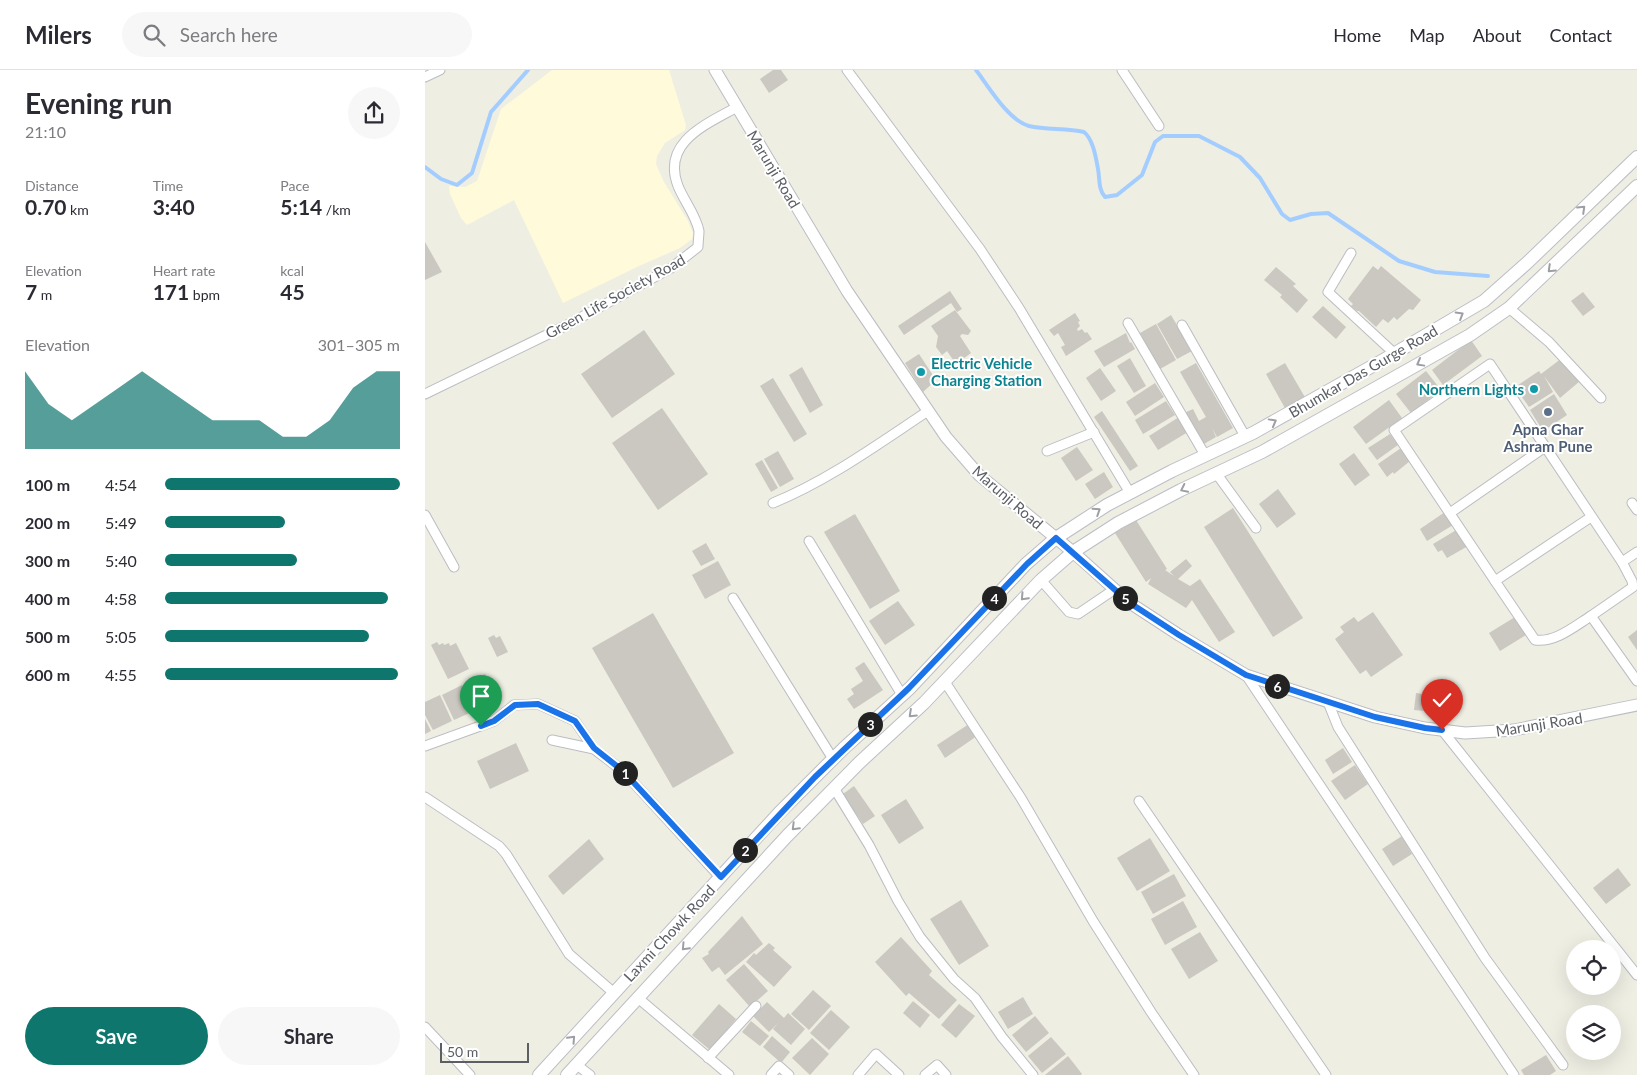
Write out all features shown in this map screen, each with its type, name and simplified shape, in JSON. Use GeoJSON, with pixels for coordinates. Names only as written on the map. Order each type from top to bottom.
{"type":"FeatureCollection","features":[{"type":"Feature","properties":{"kind":"main road","name":"Bhumkar Das Gurge Road"},"geometry":{"type":"LineString","coordinates":[[1056,538],[1107,505],[1245,436],[1390,357],[1484,301],[1528,262],[1637,157]]}},
{"type":"Feature","properties":{"kind":"main road","name":"Bhumkar Das Gurge Road"},"geometry":{"type":"LineString","coordinates":[[1073,552],[1118,523],[1255,455],[1470,336],[1509,308],[1637,186]]}},
{"type":"Feature","properties":{"kind":"main road"},"geometry":{"type":"LineString","coordinates":[[1484,301],[1496,318]]}},
{"type":"Feature","properties":{"kind":"main road"},"geometry":{"type":"LineString","coordinates":[[1390,357],[1395,377]]}},
{"type":"Feature","properties":{"kind":"main road"},"geometry":{"type":"LineString","coordinates":[[1245,436],[1255,455]]}},
{"type":"Feature","properties":{"kind":"main road","name":"Laxmi Chowk Road"},"geometry":{"type":"LineString","coordinates":[[539,1075],[815,777],[902,695],[1027,564],[1056,538]]}},
{"type":"Feature","properties":{"kind":"main road","name":"Laxmi Chowk Road"},"geometry":{"type":"LineString","coordinates":[[567,1075],[787,836],[831,791],[945,682],[1041,580],[1073,552]]}},
{"type":"Feature","properties":{"kind":"main road"},"geometry":{"type":"LineString","coordinates":[[815,777],[831,791]]}},
{"type":"Feature","properties":{"kind":"main road"},"geometry":{"type":"LineString","coordinates":[[618,988],[638,998]]}},
{"type":"Feature","properties":{"kind":"street"},"geometry":{"type":"LineString","coordinates":[[425,77],[440,70]]}},
{"type":"Feature","properties":{"kind":"street","name":"Marunji Road"},"geometry":{"type":"LineString","coordinates":[[715,70],[847,291],[946,437],[979,475],[1073,552],[1130,603],[1246,675],[1375,717],[1425,728],[1465,733],[1514,730],[1637,706]]}},
{"type":"Feature","properties":{"kind":"street"},"geometry":{"type":"LineString","coordinates":[[847,70],[980,249],[1019,308],[1131,492]]}},
{"type":"Feature","properties":{"kind":"street"},"geometry":{"type":"LineString","coordinates":[[1122,70],[1159,126]]}},
{"type":"Feature","properties":{"kind":"street","name":"Green Life Society Road"},"geometry":{"type":"LineString","coordinates":[[425,394],[567,325],[671,268],[698,247],[699,231],[678,185],[675,166],[676,153],[685,141],[699,128],[737,107]]}},
{"type":"Feature","properties":{"kind":"street"},"geometry":{"type":"LineString","coordinates":[[1351,253],[1328,292],[1390,357]]}},
{"type":"Feature","properties":{"kind":"street"},"geometry":{"type":"LineString","coordinates":[[1509,308],[1549,342],[1601,398]]}},
{"type":"Feature","properties":{"kind":"street"},"geometry":{"type":"LineString","coordinates":[[1128,323],[1205,455]]}},
{"type":"Feature","properties":{"kind":"street"},"geometry":{"type":"LineString","coordinates":[[1182,325],[1245,436]]}},
{"type":"Feature","properties":{"kind":"street"},"geometry":{"type":"LineString","coordinates":[[1490,364],[1622,562],[1632,581],[1633,587],[1591,616],[1553,638],[1543,641],[1535,640],[1450,513],[1394,430],[1490,364]]}},
{"type":"Feature","properties":{"kind":"street"},"geometry":{"type":"LineString","coordinates":[[773,502],[822,480],[928,411]]}},
{"type":"Feature","properties":{"kind":"street"},"geometry":{"type":"LineString","coordinates":[[1047,451],[1093,432]]}},
{"type":"Feature","properties":{"kind":"street"},"geometry":{"type":"LineString","coordinates":[[1450,513],[1545,447]]}},
{"type":"Feature","properties":{"kind":"street"},"geometry":{"type":"LineString","coordinates":[[1216,473],[1256,528]]}},
{"type":"Feature","properties":{"kind":"street"},"geometry":{"type":"LineString","coordinates":[[425,515],[454,567]]}},
{"type":"Feature","properties":{"kind":"street"},"geometry":{"type":"LineString","coordinates":[[1495,581],[1591,517]]}},
{"type":"Feature","properties":{"kind":"street"},"geometry":{"type":"LineString","coordinates":[[809,541],[902,695]]}},
{"type":"Feature","properties":{"kind":"street"},"geometry":{"type":"LineString","coordinates":[[1622,562],[1637,552]]}},
{"type":"Feature","properties":{"kind":"street"},"geometry":{"type":"LineString","coordinates":[[1041,580],[1069,612],[1078,614],[1115,589]]}},
{"type":"Feature","properties":{"kind":"street"},"geometry":{"type":"LineString","coordinates":[[733,598],[833,759]]}},
{"type":"Feature","properties":{"kind":"street"},"geometry":{"type":"LineString","coordinates":[[1591,616],[1637,681]]}},
{"type":"Feature","properties":{"kind":"street"},"geometry":{"type":"LineString","coordinates":[[1246,675],[1514,1075]]}},
{"type":"Feature","properties":{"kind":"street"},"geometry":{"type":"LineString","coordinates":[[945,682],[1021,798],[1093,921],[1194,1075]]}},
{"type":"Feature","properties":{"kind":"street"},"geometry":{"type":"LineString","coordinates":[[1328,702],[1338,727],[1485,958],[1563,1065]]}},
{"type":"Feature","properties":{"kind":"street"},"geometry":{"type":"LineString","coordinates":[[425,746],[494,721],[515,705],[538,704],[575,721],[594,748],[623,771],[721,877]]}},
{"type":"Feature","properties":{"kind":"street"},"geometry":{"type":"LineString","coordinates":[[1442,730],[1637,975]]}},
{"type":"Feature","properties":{"kind":"street"},"geometry":{"type":"LineString","coordinates":[[552,740],[594,748]]}},
{"type":"Feature","properties":{"kind":"street"},"geometry":{"type":"LineString","coordinates":[[831,791],[869,845],[898,901],[920,937],[955,980],[980,1005],[1002,1037],[1033,1075]]}},
{"type":"Feature","properties":{"kind":"street"},"geometry":{"type":"LineString","coordinates":[[425,796],[499,846],[506,854],[569,954],[618,988]]}},
{"type":"Feature","properties":{"kind":"street"},"geometry":{"type":"LineString","coordinates":[[1139,801],[1326,1075]]}},
{"type":"Feature","properties":{"kind":"street"},"geometry":{"type":"LineString","coordinates":[[638,998],[729,1075]]}},
{"type":"Feature","properties":{"kind":"street"},"geometry":{"type":"LineString","coordinates":[[708,1058],[756,1006]]}},
{"type":"Feature","properties":{"kind":"street"},"geometry":{"type":"LineString","coordinates":[[425,1027],[470,1075]]}},
{"type":"Feature","properties":{"kind":"street"},"geometry":{"type":"LineString","coordinates":[[858,1075],[876,1054],[899,1075]]}},
{"type":"Feature","properties":{"kind":"street"},"geometry":{"type":"LineString","coordinates":[[577,1065],[590,1075]]}},
{"type":"Feature","properties":{"kind":"street"},"geometry":{"type":"LineString","coordinates":[[925,1075],[937,1065],[946,1075]]}},
{"type":"Feature","properties":{"kind":"street"},"geometry":{"type":"LineString","coordinates":[[771,1075],[779,1066],[789,1075]]}},
{"type":"Feature","properties":{"kind":"shaded area"},"geometry":{"type":"Polygon","coordinates":[[[552,70],[669,70],[686,125],[685,130],[665,143],[657,156],[656,164],[693,233],[692,239],[680,248],[563,303],[514,200],[467,225],[461,218],[450,194],[449,186],[465,187],[477,181],[501,109],[552,70]]]}},
{"type":"Feature","properties":{"kind":"building"},"geometry":{"type":"Polygon","coordinates":[[[773,70],[781,70],[788,80],[769,93],[760,79],[773,70]]]}},
{"type":"Feature","properties":{"kind":"building"},"geometry":{"type":"Polygon","coordinates":[[[425,242],[442,272],[425,280],[425,242]]]}},
{"type":"Feature","properties":{"kind":"building"},"geometry":{"type":"Polygon","coordinates":[[[1373,266],[1378,270],[1381,266],[1421,300],[1413,310],[1409,309],[1397,320],[1394,317],[1388,323],[1383,319],[1376,327],[1351,306],[1353,304],[1348,299],[1373,266]]]}},
{"type":"Feature","properties":{"kind":"building"},"geometry":{"type":"Polygon","coordinates":[[[1276,267],[1296,284],[1293,286],[1308,300],[1297,313],[1280,297],[1282,295],[1264,280],[1276,267]]]}},
{"type":"Feature","properties":{"kind":"building"},"geometry":{"type":"Polygon","coordinates":[[[950,291],[962,309],[957,312],[951,303],[904,335],[898,326],[950,291]]]}},
{"type":"Feature","properties":{"kind":"building"},"geometry":{"type":"Polygon","coordinates":[[[1583,292],[1595,307],[1583,316],[1571,301],[1583,292]]]}},
{"type":"Feature","properties":{"kind":"building"},"geometry":{"type":"Polygon","coordinates":[[[1323,306],[1346,327],[1336,339],[1312,317],[1323,306]]]}},
{"type":"Feature","properties":{"kind":"building"},"geometry":{"type":"Polygon","coordinates":[[[955,310],[971,331],[968,335],[962,334],[960,336],[971,353],[956,364],[947,351],[942,355],[936,347],[938,336],[931,326],[955,310]]]}},
{"type":"Feature","properties":{"kind":"building"},"geometry":{"type":"Polygon","coordinates":[[[1075,313],[1080,321],[1078,322],[1080,326],[1077,329],[1078,331],[1082,329],[1092,339],[1066,356],[1061,347],[1065,345],[1058,333],[1054,336],[1049,330],[1075,313]]]}},
{"type":"Feature","properties":{"kind":"building"},"geometry":{"type":"Polygon","coordinates":[[[1171,315],[1192,351],[1177,359],[1157,324],[1171,315]]]}},
{"type":"Feature","properties":{"kind":"building"},"geometry":{"type":"Polygon","coordinates":[[[1156,324],[1176,360],[1160,369],[1140,333],[1156,324]]]}},
{"type":"Feature","properties":{"kind":"building"},"geometry":{"type":"Polygon","coordinates":[[[644,330],[675,374],[612,418],[581,374],[644,330]]]}},
{"type":"Feature","properties":{"kind":"building"},"geometry":{"type":"Polygon","coordinates":[[[1126,333],[1135,349],[1104,367],[1094,351],[1126,333]]]}},
{"type":"Feature","properties":{"kind":"building"},"geometry":{"type":"Polygon","coordinates":[[[1471,340],[1482,356],[1443,385],[1432,370],[1471,340]]]}},
{"type":"Feature","properties":{"kind":"building","name":"Electric Vehicle Charging Station"},"geometry":{"type":"Polygon","coordinates":[[[919,354],[936,380],[923,392],[905,363],[919,354]]]}},
{"type":"Feature","properties":{"kind":"building"},"geometry":{"type":"Polygon","coordinates":[[[1130,358],[1146,386],[1134,393],[1117,366],[1130,358]]]}},
{"type":"Feature","properties":{"kind":"building"},"geometry":{"type":"Polygon","coordinates":[[[1562,358],[1580,381],[1560,398],[1544,376],[1553,392],[1529,407],[1515,387],[1539,371],[1541,374],[1562,358]]]}},
{"type":"Feature","properties":{"kind":"building"},"geometry":{"type":"Polygon","coordinates":[[[1196,363],[1233,428],[1217,437],[1212,428],[1216,437],[1202,445],[1184,413],[1193,409],[1199,421],[1206,417],[1180,372],[1196,363]]]}},
{"type":"Feature","properties":{"kind":"building"},"geometry":{"type":"Polygon","coordinates":[[[1285,363],[1306,399],[1286,410],[1266,374],[1285,363]]]}},
{"type":"Feature","properties":{"kind":"building"},"geometry":{"type":"Polygon","coordinates":[[[802,367],[823,405],[810,413],[789,375],[802,367]]]}},
{"type":"Feature","properties":{"kind":"building"},"geometry":{"type":"Polygon","coordinates":[[[1100,368],[1116,391],[1101,401],[1086,378],[1100,368]]]}},
{"type":"Feature","properties":{"kind":"building"},"geometry":{"type":"Polygon","coordinates":[[[1426,371],[1441,390],[1411,413],[1396,394],[1426,371]]]}},
{"type":"Feature","properties":{"kind":"building"},"geometry":{"type":"Polygon","coordinates":[[[773,378],[807,434],[794,442],[760,386],[773,378]]]}},
{"type":"Feature","properties":{"kind":"building"},"geometry":{"type":"Polygon","coordinates":[[[1155,383],[1164,397],[1135,416],[1126,402],[1155,383]]]}},
{"type":"Feature","properties":{"kind":"building","name":"Apna Ghar Ashram Pune"},"geometry":{"type":"Polygon","coordinates":[[[1554,394],[1567,415],[1543,431],[1530,410],[1554,394]]]}},
{"type":"Feature","properties":{"kind":"building"},"geometry":{"type":"Polygon","coordinates":[[[1389,400],[1402,418],[1366,444],[1353,427],[1389,400]]]}},
{"type":"Feature","properties":{"kind":"building"},"geometry":{"type":"Polygon","coordinates":[[[1166,401],[1175,415],[1143,434],[1135,420],[1166,401]]]}},
{"type":"Feature","properties":{"kind":"building"},"geometry":{"type":"Polygon","coordinates":[[[662,408],[708,474],[658,510],[612,443],[662,408]]]}},
{"type":"Feature","properties":{"kind":"building"},"geometry":{"type":"Polygon","coordinates":[[[1102,411],[1138,466],[1130,471],[1094,417],[1102,411]]]}},
{"type":"Feature","properties":{"kind":"building"},"geometry":{"type":"Polygon","coordinates":[[[1179,417],[1188,432],[1158,450],[1149,436],[1179,417]]]}},
{"type":"Feature","properties":{"kind":"building"},"geometry":{"type":"Polygon","coordinates":[[[1390,434],[1398,445],[1377,460],[1368,448],[1390,434]]]}},
{"type":"Feature","properties":{"kind":"building"},"geometry":{"type":"Polygon","coordinates":[[[1077,447],[1093,470],[1076,481],[1061,458],[1077,447]]]}},
{"type":"Feature","properties":{"kind":"building"},"geometry":{"type":"Polygon","coordinates":[[[1401,448],[1410,461],[1394,474],[1393,472],[1387,477],[1378,464],[1401,448]]]}},
{"type":"Feature","properties":{"kind":"building"},"geometry":{"type":"Polygon","coordinates":[[[778,451],[794,479],[780,487],[764,459],[778,451]]]}},
{"type":"Feature","properties":{"kind":"building"},"geometry":{"type":"Polygon","coordinates":[[[1354,453],[1370,475],[1355,486],[1339,464],[1354,453]]]}},
{"type":"Feature","properties":{"kind":"building"},"geometry":{"type":"Polygon","coordinates":[[[762,460],[778,488],[771,492],[755,464],[762,460]]]}},
{"type":"Feature","properties":{"kind":"building"},"geometry":{"type":"Polygon","coordinates":[[[1104,472],[1113,487],[1095,499],[1085,484],[1104,472]]]}},
{"type":"Feature","properties":{"kind":"building"},"geometry":{"type":"Polygon","coordinates":[[[1278,489],[1296,514],[1277,528],[1259,504],[1278,489]]]}},
{"type":"Feature","properties":{"kind":"building"},"geometry":{"type":"Polygon","coordinates":[[[1233,508],[1303,618],[1273,637],[1204,527],[1233,508]]]}},
{"type":"Feature","properties":{"kind":"building"},"geometry":{"type":"Polygon","coordinates":[[[1445,512],[1453,525],[1427,541],[1420,529],[1445,512]]]}},
{"type":"Feature","properties":{"kind":"building"},"geometry":{"type":"Polygon","coordinates":[[[855,514],[900,591],[870,609],[824,532],[855,514]]]}},
{"type":"Feature","properties":{"kind":"building"},"geometry":{"type":"Polygon","coordinates":[[[1136,520],[1167,569],[1165,570],[1174,576],[1170,572],[1186,559],[1192,566],[1178,579],[1190,586],[1200,579],[1235,632],[1219,642],[1192,600],[1186,608],[1148,584],[1151,578],[1146,582],[1115,533],[1136,520]]]}},
{"type":"Feature","properties":{"kind":"building"},"geometry":{"type":"Polygon","coordinates":[[[1458,529],[1468,546],[1447,558],[1442,550],[1438,552],[1433,544],[1458,529]]]}},
{"type":"Feature","properties":{"kind":"building"},"geometry":{"type":"Polygon","coordinates":[[[706,543],[715,559],[701,566],[692,551],[706,543]]]}},
{"type":"Feature","properties":{"kind":"building"},"geometry":{"type":"Polygon","coordinates":[[[718,561],[731,585],[705,599],[692,575],[718,561]]]}},
{"type":"Feature","properties":{"kind":"building"},"geometry":{"type":"Polygon","coordinates":[[[898,601],[915,625],[885,645],[869,621],[898,601]]]}},
{"type":"Feature","properties":{"kind":"building"},"geometry":{"type":"Polygon","coordinates":[[[1373,612],[1403,655],[1371,677],[1366,670],[1360,674],[1335,639],[1344,632],[1340,627],[1354,617],[1358,622],[1373,612]]]}},
{"type":"Feature","properties":{"kind":"building"},"geometry":{"type":"Polygon","coordinates":[[[653,613],[734,753],[673,788],[592,648],[653,613]]]}},
{"type":"Feature","properties":{"kind":"building"},"geometry":{"type":"Polygon","coordinates":[[[1515,617],[1526,635],[1500,651],[1489,633],[1515,617]]]}},
{"type":"Feature","properties":{"kind":"building"},"geometry":{"type":"Polygon","coordinates":[[[1637,630],[1637,650],[1628,637],[1637,630]]]}},
{"type":"Feature","properties":{"kind":"building"},"geometry":{"type":"Polygon","coordinates":[[[494,635],[496,638],[500,636],[508,652],[497,657],[488,638],[494,635]]]}},
{"type":"Feature","properties":{"kind":"building"},"geometry":{"type":"Polygon","coordinates":[[[437,642],[439,645],[449,643],[450,646],[456,643],[469,669],[448,679],[431,645],[437,642]]]}},
{"type":"Feature","properties":{"kind":"building"},"geometry":{"type":"Polygon","coordinates":[[[864,662],[883,690],[854,709],[847,699],[854,694],[851,689],[863,681],[855,668],[864,662]]]}},
{"type":"Feature","properties":{"kind":"building"},"geometry":{"type":"Polygon","coordinates":[[[485,674],[497,700],[477,709],[465,684],[485,674]]]}},
{"type":"Feature","properties":{"kind":"building"},"geometry":{"type":"Polygon","coordinates":[[[462,685],[474,711],[454,720],[442,695],[462,685]]]}},
{"type":"Feature","properties":{"kind":"building"},"geometry":{"type":"Polygon","coordinates":[[[1416,693],[1437,696],[1435,712],[1414,710],[1416,693]]]}},
{"type":"Feature","properties":{"kind":"building"},"geometry":{"type":"Polygon","coordinates":[[[440,695],[452,721],[433,730],[425,715],[425,702],[440,695]]]}},
{"type":"Feature","properties":{"kind":"building"},"geometry":{"type":"Polygon","coordinates":[[[425,719],[431,731],[425,734],[425,719]]]}},
{"type":"Feature","properties":{"kind":"building"},"geometry":{"type":"Polygon","coordinates":[[[969,724],[977,736],[945,758],[937,745],[969,724]]]}},
{"type":"Feature","properties":{"kind":"building"},"geometry":{"type":"Polygon","coordinates":[[[516,743],[529,771],[490,789],[477,761],[516,743]]]}},
{"type":"Feature","properties":{"kind":"building"},"geometry":{"type":"Polygon","coordinates":[[[1343,748],[1352,762],[1333,774],[1325,760],[1343,748]]]}},
{"type":"Feature","properties":{"kind":"building"},"geometry":{"type":"Polygon","coordinates":[[[1355,765],[1368,784],[1345,800],[1331,781],[1355,765]]]}},
{"type":"Feature","properties":{"kind":"building"},"geometry":{"type":"Polygon","coordinates":[[[854,786],[875,816],[863,824],[843,794],[854,786]]]}},
{"type":"Feature","properties":{"kind":"building"},"geometry":{"type":"Polygon","coordinates":[[[906,799],[924,828],[899,844],[881,815],[906,799]]]}},
{"type":"Feature","properties":{"kind":"building"},"geometry":{"type":"Polygon","coordinates":[[[1402,836],[1412,854],[1393,866],[1382,849],[1402,836]]]}},
{"type":"Feature","properties":{"kind":"building"},"geometry":{"type":"Polygon","coordinates":[[[1150,838],[1170,871],[1137,891],[1117,858],[1150,838]]]}},
{"type":"Feature","properties":{"kind":"building"},"geometry":{"type":"Polygon","coordinates":[[[589,839],[604,859],[563,895],[548,876],[589,839]]]}},
{"type":"Feature","properties":{"kind":"building"},"geometry":{"type":"Polygon","coordinates":[[[1618,868],[1631,885],[1606,904],[1593,888],[1618,868]]]}},
{"type":"Feature","properties":{"kind":"building"},"geometry":{"type":"Polygon","coordinates":[[[1174,874],[1186,896],[1153,914],[1141,892],[1174,874]]]}},
{"type":"Feature","properties":{"kind":"building"},"geometry":{"type":"Polygon","coordinates":[[[961,900],[989,946],[959,965],[930,919],[961,900]]]}},
{"type":"Feature","properties":{"kind":"building"},"geometry":{"type":"Polygon","coordinates":[[[1183,901],[1197,927],[1165,945],[1151,919],[1183,901]]]}},
{"type":"Feature","properties":{"kind":"building"},"geometry":{"type":"Polygon","coordinates":[[[742,916],[763,944],[725,975],[719,967],[712,972],[702,958],[709,954],[708,952],[742,916]]]}},
{"type":"Feature","properties":{"kind":"building"},"geometry":{"type":"Polygon","coordinates":[[[1200,932],[1218,961],[1189,979],[1171,949],[1200,932]]]}},
{"type":"Feature","properties":{"kind":"building"},"geometry":{"type":"Polygon","coordinates":[[[901,937],[932,971],[929,975],[957,1000],[939,1019],[909,993],[906,996],[875,962],[901,937]]]}},
{"type":"Feature","properties":{"kind":"building"},"geometry":{"type":"Polygon","coordinates":[[[769,943],[775,948],[773,950],[792,967],[774,987],[746,962],[754,953],[756,955],[769,943]]]}},
{"type":"Feature","properties":{"kind":"building"},"geometry":{"type":"Polygon","coordinates":[[[744,964],[768,991],[750,1007],[726,980],[744,964]]]}},
{"type":"Feature","properties":{"kind":"building"},"geometry":{"type":"Polygon","coordinates":[[[813,990],[831,1006],[809,1030],[791,1014],[813,990]]]}},
{"type":"Feature","properties":{"kind":"building"},"geometry":{"type":"Polygon","coordinates":[[[1023,997],[1033,1014],[1008,1029],[998,1012],[1023,997]]]}},
{"type":"Feature","properties":{"kind":"building"},"geometry":{"type":"Polygon","coordinates":[[[913,1001],[930,1015],[920,1028],[903,1013],[913,1001]]]}},
{"type":"Feature","properties":{"kind":"building"},"geometry":{"type":"Polygon","coordinates":[[[767,1002],[784,1018],[788,1013],[805,1029],[791,1045],[773,1029],[778,1023],[769,1032],[753,1016],[767,1002]]]}},
{"type":"Feature","properties":{"kind":"building"},"geometry":{"type":"Polygon","coordinates":[[[719,1004],[736,1019],[710,1050],[692,1035],[719,1004]]]}},
{"type":"Feature","properties":{"kind":"building"},"geometry":{"type":"Polygon","coordinates":[[[959,1004],[975,1016],[956,1038],[941,1025],[959,1004]]]}},
{"type":"Feature","properties":{"kind":"building"},"geometry":{"type":"Polygon","coordinates":[[[831,1010],[850,1027],[829,1050],[810,1033],[831,1010]]]}},
{"type":"Feature","properties":{"kind":"building"},"geometry":{"type":"Polygon","coordinates":[[[1035,1016],[1049,1033],[1026,1052],[1012,1035],[1035,1016]]]}},
{"type":"Feature","properties":{"kind":"building"},"geometry":{"type":"Polygon","coordinates":[[[751,1021],[769,1036],[760,1046],[742,1032],[751,1021]]]}},
{"type":"Feature","properties":{"kind":"building"},"geometry":{"type":"Polygon","coordinates":[[[772,1036],[790,1052],[781,1063],[763,1047],[772,1036]]]}},
{"type":"Feature","properties":{"kind":"building"},"geometry":{"type":"Polygon","coordinates":[[[1051,1037],[1066,1054],[1042,1073],[1028,1056],[1051,1037]]]}},
{"type":"Feature","properties":{"kind":"building"},"geometry":{"type":"Polygon","coordinates":[[[812,1038],[829,1054],[810,1075],[792,1058],[812,1038]]]}},
{"type":"Feature","properties":{"kind":"building"},"geometry":{"type":"Polygon","coordinates":[[[1546,1055],[1556,1071],[1550,1075],[1524,1075],[1521,1070],[1546,1055]]]}},
{"type":"Feature","properties":{"kind":"building"},"geometry":{"type":"Polygon","coordinates":[[[1068,1056],[1081,1075],[1045,1075],[1068,1056]]]}},
{"type":"Feature","properties":{"kind":"waterway"},"geometry":{"type":"LineString","coordinates":[[425,167],[441,179],[457,185],[472,173],[491,112],[528,70]]}},
{"type":"Feature","properties":{"kind":"waterway"},"geometry":{"type":"LineString","coordinates":[[976,70],[999,102],[1021,123],[1029,126],[1084,132],[1090,139],[1094,149],[1100,187],[1105,197],[1117,195],[1142,175],[1155,142],[1163,136],[1199,136],[1240,157],[1260,178],[1282,214],[1290,220],[1311,214],[1328,213],[1399,261],[1435,272],[1488,276]]}},
{"type":"Feature","properties":{"kind":"place","name":"Electric Vehicle Charging Station"},"geometry":{"type":"Point","coordinates":[921,372]}},
{"type":"Feature","properties":{"kind":"place","name":"Northern Lights"},"geometry":{"type":"Point","coordinates":[1534,389]}},
{"type":"Feature","properties":{"kind":"place","name":"Apna Ghar Ashram Pune"},"geometry":{"type":"Point","coordinates":[1548,412]}},
{"type":"Feature","properties":{"kind":"route"},"geometry":{"type":"LineString","coordinates":[[481,726],[494,721],[515,705],[538,704],[575,721],[594,748],[623,771],[721,877],[779,813],[844,748],[909,688],[1027,564],[1056,538],[1130,603],[1246,675],[1375,717],[1442,730]]}}]}
